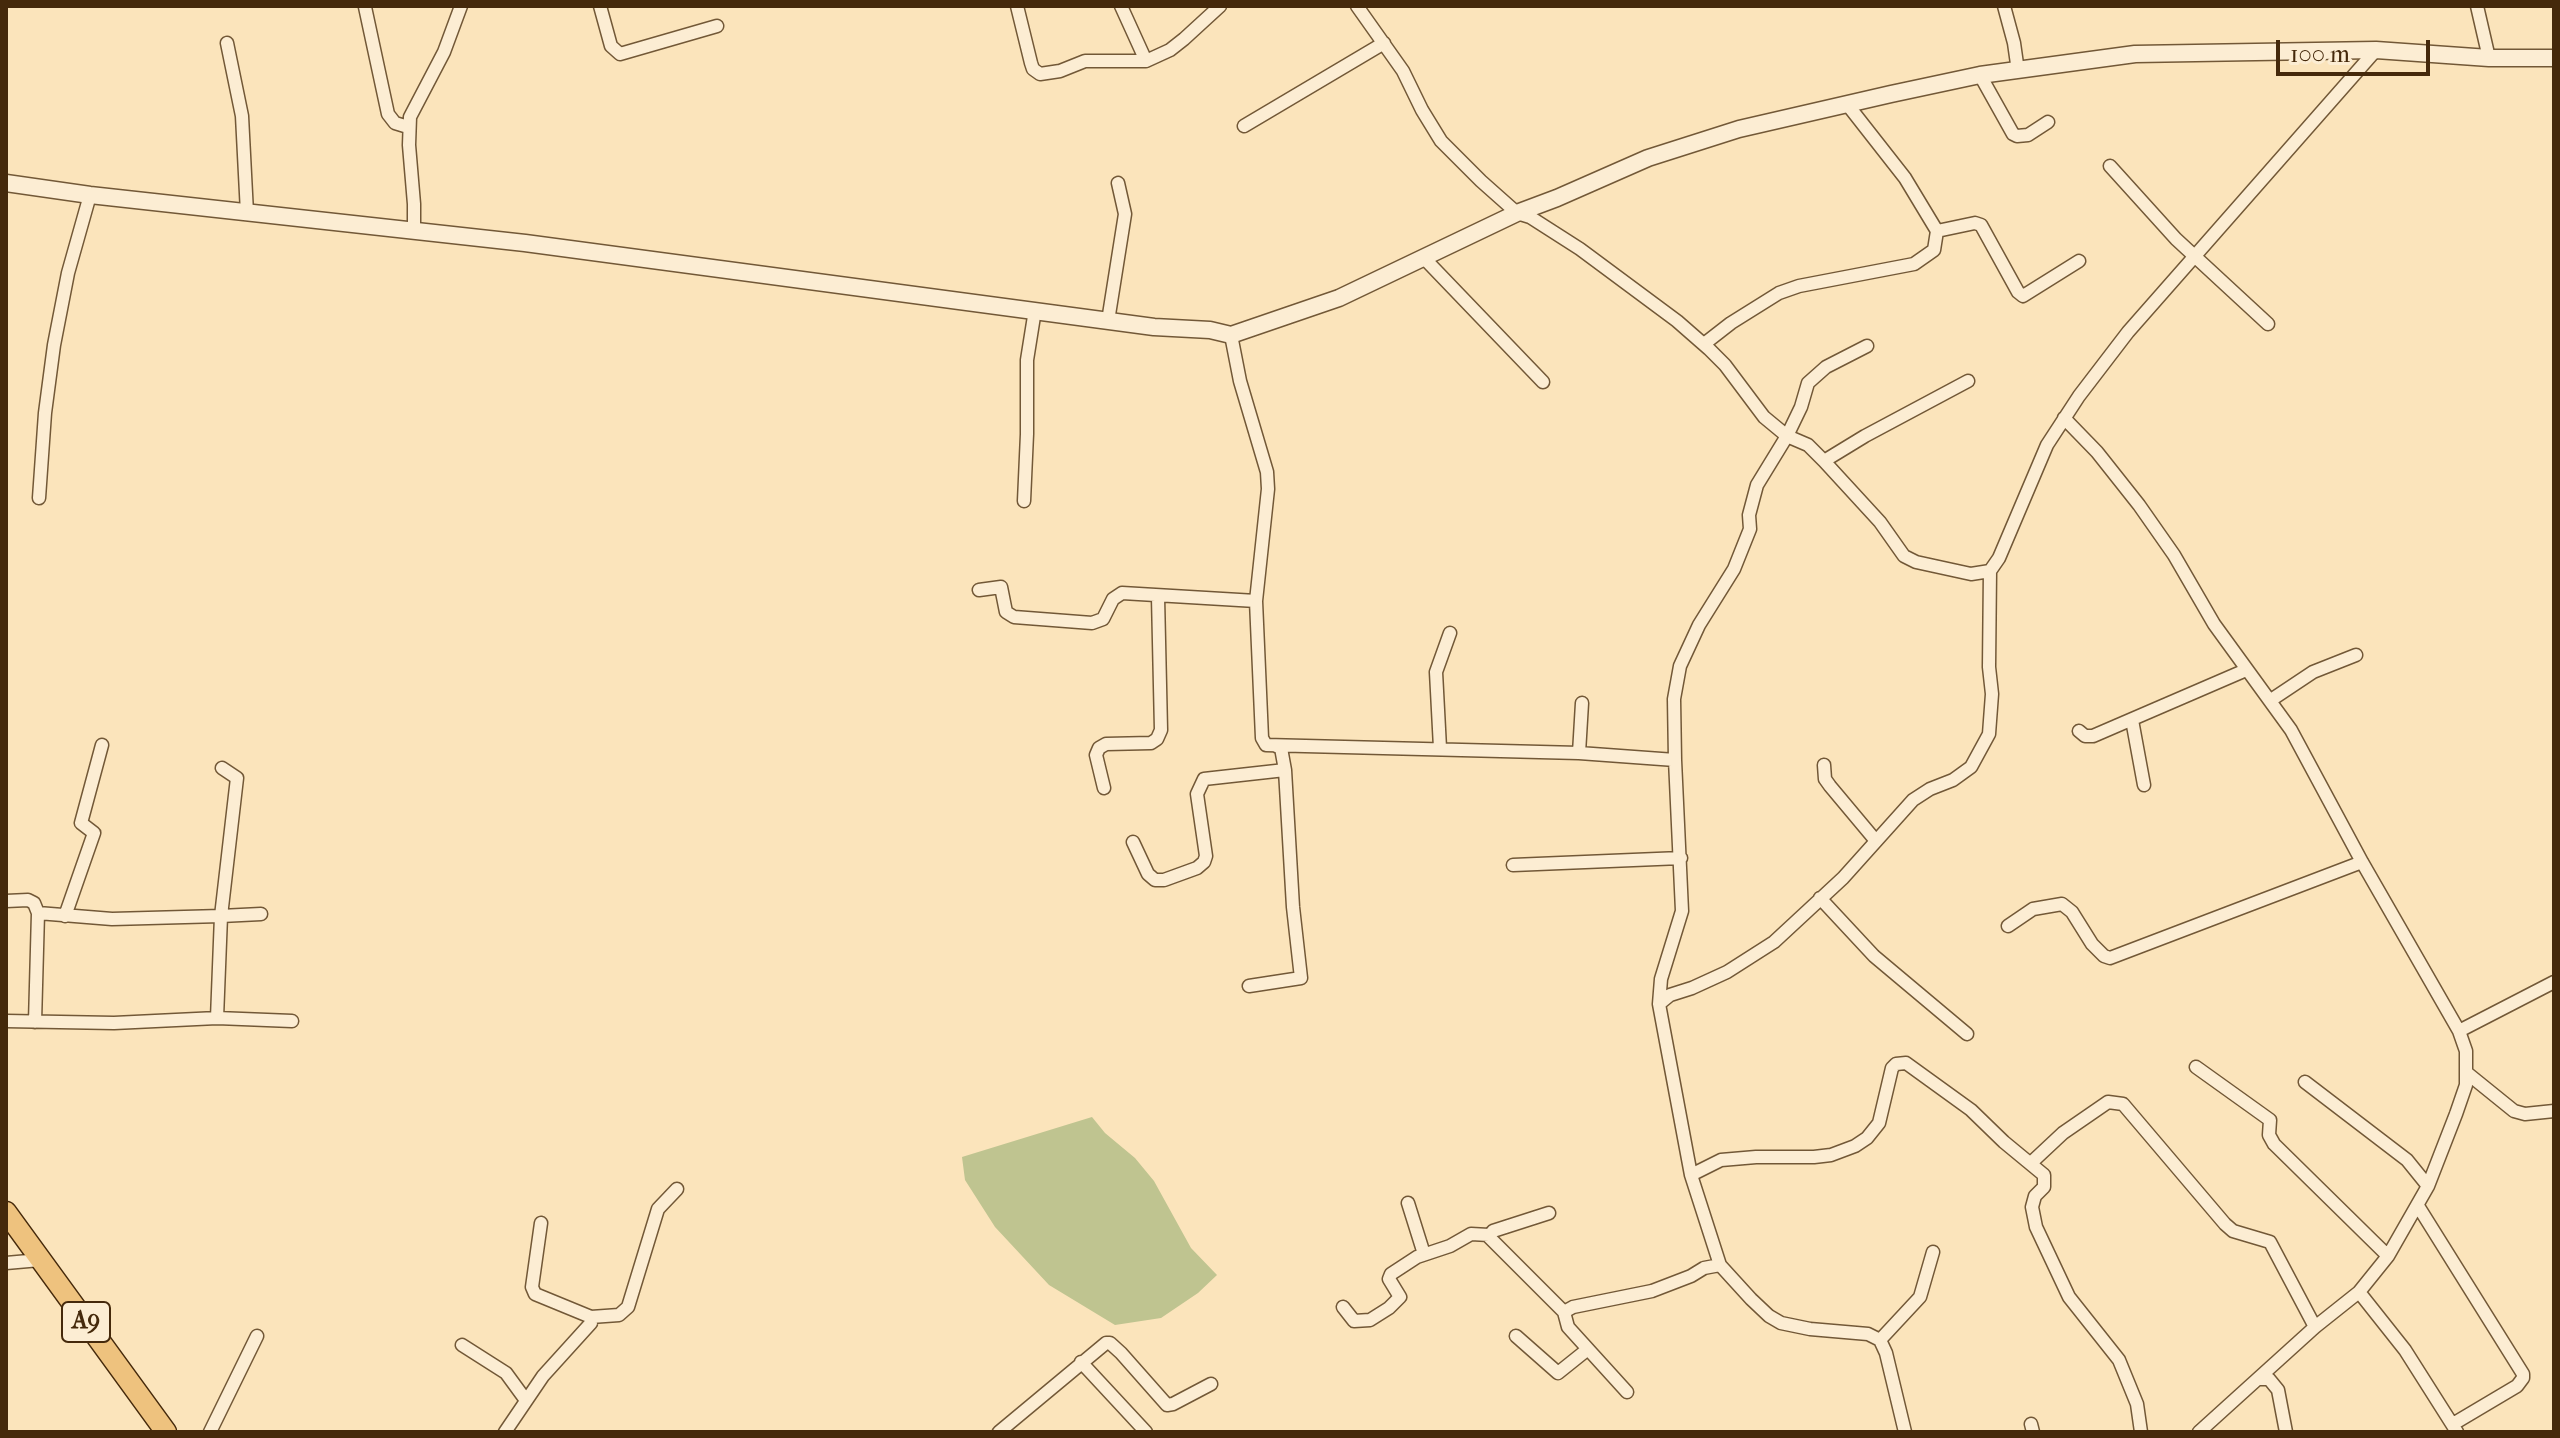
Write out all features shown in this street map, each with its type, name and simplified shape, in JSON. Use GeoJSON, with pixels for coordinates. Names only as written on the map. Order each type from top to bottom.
{"type":"FeatureCollection","features":[{"type":"Feature","properties":{"kind":"main road","name":"A9"},"geometry":{"type":"LineString","coordinates":[[6,1212],[166,1432]]}},
{"type":"Feature","properties":{"kind":"street"},"geometry":{"type":"LineString","coordinates":[[414,231],[408,127],[415,106],[448,42],[461,6]]}},
{"type":"Feature","properties":{"kind":"street"},"geometry":{"type":"LineString","coordinates":[[600,6],[611,46],[620,54],[717,26]]}},
{"type":"Feature","properties":{"kind":"street"},"geometry":{"type":"LineString","coordinates":[[1017,6],[1031,63],[1037,72],[1047,74],[1085,61],[1146,61],[1170,50],[1220,6]]}},
{"type":"Feature","properties":{"kind":"street"},"geometry":{"type":"LineString","coordinates":[[1121,6],[1146,61]]}},
{"type":"Feature","properties":{"kind":"street"},"geometry":{"type":"LineString","coordinates":[[1357,6],[1403,71],[1441,141],[1517,213],[1530,217],[1580,249],[1704,344],[1725,365],[1764,417],[1787,436],[1808,445],[1880,522],[1897,549],[1908,559],[1967,574],[1990,571]]}},
{"type":"Feature","properties":{"kind":"street"},"geometry":{"type":"LineString","coordinates":[[2004,6],[2018,71]]}},
{"type":"Feature","properties":{"kind":"street"},"geometry":{"type":"LineString","coordinates":[[2477,6],[2489,58]]}},
{"type":"Feature","properties":{"kind":"street"},"geometry":{"type":"LineString","coordinates":[[365,7],[388,114],[395,123],[408,127]]}},
{"type":"Feature","properties":{"kind":"street"},"geometry":{"type":"LineString","coordinates":[[227,43],[242,116],[247,213]]}},
{"type":"Feature","properties":{"kind":"street"},"geometry":{"type":"LineString","coordinates":[[1244,126],[1384,43]]}},
{"type":"Feature","properties":{"kind":"street"},"geometry":{"type":"LineString","coordinates":[[1659,1004],[1670,995],[1692,988],[1743,963],[1787,931],[1920,795],[1953,780],[1971,767],[1989,734],[1992,694],[1989,667],[1990,571],[1999,558],[2047,445],[2128,332],[2376,50]]}},
{"type":"Feature","properties":{"kind":"street"},"geometry":{"type":"LineString","coordinates":[[6,183],[645,258],[1231,335],[1339,298],[1517,213],[1618,170],[1696,142],[1739,129],[1980,75],[2135,54],[2376,50],[2489,58],[2554,58]]}},
{"type":"Feature","properties":{"kind":"street"},"geometry":{"type":"LineString","coordinates":[[1980,75],[2013,134],[2028,135],[2048,122]]}},
{"type":"Feature","properties":{"kind":"street"},"geometry":{"type":"LineString","coordinates":[[1704,344],[1767,299],[1789,289],[1899,267],[1922,260],[1934,250],[1937,231],[1905,178],[1847,104]]}},
{"type":"Feature","properties":{"kind":"street"},"geometry":{"type":"LineString","coordinates":[[2110,166],[2155,218],[2268,324]]}},
{"type":"Feature","properties":{"kind":"street"},"geometry":{"type":"LineString","coordinates":[[1108,321],[1125,214],[1118,183]]}},
{"type":"Feature","properties":{"kind":"street"},"geometry":{"type":"LineString","coordinates":[[39,498],[54,345],[68,273],[90,195]]}},
{"type":"Feature","properties":{"kind":"street"},"geometry":{"type":"LineString","coordinates":[[1937,231],[1975,223],[1981,225],[2023,296],[2079,261]]}},
{"type":"Feature","properties":{"kind":"street"},"geometry":{"type":"LineString","coordinates":[[1423,257],[1543,382]]}},
{"type":"Feature","properties":{"kind":"street"},"geometry":{"type":"LineString","coordinates":[[1024,501],[1027,360],[1035,310]]}},
{"type":"Feature","properties":{"kind":"street"},"geometry":{"type":"LineString","coordinates":[[1231,335],[1267,472],[1268,489],[1256,601],[1262,738],[1269,747],[1440,748],[1675,760]]}},
{"type":"Feature","properties":{"kind":"street"},"geometry":{"type":"LineString","coordinates":[[1867,346],[1815,375],[1808,383],[1787,436],[1757,485],[1749,515],[1750,529],[1734,569],[1699,625],[1680,666],[1674,699],[1682,911],[1661,979],[1659,1004],[1691,1175],[1720,1265],[1751,1299],[1781,1323],[1868,1334],[1880,1340],[1905,1432]]}},
{"type":"Feature","properties":{"kind":"street"},"geometry":{"type":"LineString","coordinates":[[1824,461],[1968,381]]}},
{"type":"Feature","properties":{"kind":"street"},"geometry":{"type":"LineString","coordinates":[[2064,418],[2097,452],[2139,505],[2174,555],[2214,624],[2271,700],[2309,761],[2362,862],[2459,1031],[2466,1051],[2467,1073],[2461,1102],[2428,1186],[2388,1256],[2359,1292],[2315,1327],[2199,1432]]}},
{"type":"Feature","properties":{"kind":"street"},"geometry":{"type":"LineString","coordinates":[[979,590],[1002,587],[1006,612],[1011,617],[1092,623],[1103,619],[1118,594],[1256,601]]}},
{"type":"Feature","properties":{"kind":"street"},"geometry":{"type":"LineString","coordinates":[[1104,788],[1096,755],[1099,748],[1106,744],[1151,743],[1161,730],[1158,597]]}},
{"type":"Feature","properties":{"kind":"street"},"geometry":{"type":"LineString","coordinates":[[1440,748],[1436,672],[1450,633]]}},
{"type":"Feature","properties":{"kind":"street"},"geometry":{"type":"LineString","coordinates":[[2271,700],[2313,672],[2356,655]]}},
{"type":"Feature","properties":{"kind":"street"},"geometry":{"type":"LineString","coordinates":[[2079,731],[2090,737],[2246,670]]}},
{"type":"Feature","properties":{"kind":"street"},"geometry":{"type":"LineString","coordinates":[[1579,753],[1582,703]]}},
{"type":"Feature","properties":{"kind":"street"},"geometry":{"type":"LineString","coordinates":[[2132,720],[2144,785]]}},
{"type":"Feature","properties":{"kind":"street"},"geometry":{"type":"LineString","coordinates":[[65,916],[94,833],[81,823],[102,745]]}},
{"type":"Feature","properties":{"kind":"street"},"geometry":{"type":"LineString","coordinates":[[1249,986],[1301,978],[1293,907],[1285,770],[1281,748],[1276,746]]}},
{"type":"Feature","properties":{"kind":"street"},"geometry":{"type":"LineString","coordinates":[[1824,765],[1825,779],[1876,841]]}},
{"type":"Feature","properties":{"kind":"street"},"geometry":{"type":"LineString","coordinates":[[217,1018],[221,916],[237,778],[222,768]]}},
{"type":"Feature","properties":{"kind":"street"},"geometry":{"type":"LineString","coordinates":[[1133,842],[1148,874],[1155,880],[1164,880],[1197,868],[1206,856],[1197,794],[1204,779],[1285,770]]}},
{"type":"Feature","properties":{"kind":"street"},"geometry":{"type":"LineString","coordinates":[[1513,865],[1681,858]]}},
{"type":"Feature","properties":{"kind":"street"},"geometry":{"type":"LineString","coordinates":[[2008,926],[2033,909],[2062,904],[2072,912],[2092,944],[2110,958],[2362,862]]}},
{"type":"Feature","properties":{"kind":"street"},"geometry":{"type":"LineString","coordinates":[[1820,898],[1874,956],[1967,1034]]}},
{"type":"Feature","properties":{"kind":"street"},"geometry":{"type":"LineString","coordinates":[[6,901],[28,900],[34,903],[38,913],[35,1022]]}},
{"type":"Feature","properties":{"kind":"street"},"geometry":{"type":"LineString","coordinates":[[38,913],[112,919],[261,914]]}},
{"type":"Feature","properties":{"kind":"street"},"geometry":{"type":"LineString","coordinates":[[2459,1031],[2554,982]]}},
{"type":"Feature","properties":{"kind":"street"},"geometry":{"type":"LineString","coordinates":[[6,1021],[114,1023],[217,1018],[292,1021]]}},
{"type":"Feature","properties":{"kind":"street"},"geometry":{"type":"LineString","coordinates":[[1691,1175],[1721,1160],[1814,1157],[1831,1155],[1855,1146],[1867,1138],[1879,1123],[1892,1068],[1902,1062],[1921,1071],[2044,1175],[2044,1187],[2035,1196],[2032,1207],[2036,1227],[2069,1297],[2124,1371],[2137,1404],[2141,1432]]}},
{"type":"Feature","properties":{"kind":"street"},"geometry":{"type":"LineString","coordinates":[[2196,1067],[2270,1120],[2269,1135],[2274,1144],[2388,1256]]}},
{"type":"Feature","properties":{"kind":"street"},"geometry":{"type":"LineString","coordinates":[[2467,1073],[2514,1111],[2525,1114],[2554,1111]]}},
{"type":"Feature","properties":{"kind":"street"},"geometry":{"type":"LineString","coordinates":[[2305,1082],[2407,1160],[2428,1186]]}},
{"type":"Feature","properties":{"kind":"street"},"geometry":{"type":"LineString","coordinates":[[2032,1162],[2063,1133],[2108,1102],[2123,1104],[2225,1224],[2233,1231],[2270,1242],[2315,1327]]}},
{"type":"Feature","properties":{"kind":"street"},"geometry":{"type":"LineString","coordinates":[[541,1223],[532,1287],[535,1294],[591,1317],[619,1315],[625,1312],[658,1209],[677,1189]]}},
{"type":"Feature","properties":{"kind":"street"},"geometry":{"type":"LineString","coordinates":[[1408,1203],[1424,1254]]}},
{"type":"Feature","properties":{"kind":"street"},"geometry":{"type":"LineString","coordinates":[[2359,1292],[2405,1350],[2455,1428],[2517,1386],[2523,1378],[2418,1206]]}},
{"type":"Feature","properties":{"kind":"street"},"geometry":{"type":"LineString","coordinates":[[1343,1307],[1356,1322],[1370,1320],[1401,1296],[1389,1275],[1424,1254],[1443,1249],[1471,1234],[1489,1235],[1549,1213]]}},
{"type":"Feature","properties":{"kind":"street"},"geometry":{"type":"LineString","coordinates":[[1489,1235],[1490,1240],[1564,1312],[1565,1322],[1627,1392]]}},
{"type":"Feature","properties":{"kind":"street"},"geometry":{"type":"LineString","coordinates":[[1880,1340],[1920,1297],[1933,1252]]}},
{"type":"Feature","properties":{"kind":"street"},"geometry":{"type":"LineString","coordinates":[[6,1263],[40,1260]]}},
{"type":"Feature","properties":{"kind":"street"},"geometry":{"type":"LineString","coordinates":[[1564,1312],[1573,1307],[1652,1291],[1704,1268],[1720,1265]]}},
{"type":"Feature","properties":{"kind":"street"},"geometry":{"type":"LineString","coordinates":[[505,1432],[525,1399],[591,1323],[591,1317]]}},
{"type":"Feature","properties":{"kind":"street"},"geometry":{"type":"LineString","coordinates":[[210,1432],[257,1336]]}},
{"type":"Feature","properties":{"kind":"street"},"geometry":{"type":"LineString","coordinates":[[1516,1336],[1558,1373],[1588,1349]]}},
{"type":"Feature","properties":{"kind":"street"},"geometry":{"type":"LineString","coordinates":[[999,1432],[1096,1348],[1110,1343],[1167,1405],[1211,1384]]}},
{"type":"Feature","properties":{"kind":"street"},"geometry":{"type":"LineString","coordinates":[[462,1345],[506,1373],[525,1399]]}},
{"type":"Feature","properties":{"kind":"street"},"geometry":{"type":"LineString","coordinates":[[1081,1362],[1146,1432]]}},
{"type":"Feature","properties":{"kind":"street"},"geometry":{"type":"LineString","coordinates":[[2259,1379],[2269,1379],[2278,1390],[2286,1432]]}},
{"type":"Feature","properties":{"kind":"green space"},"geometry":{"type":"Polygon","coordinates":[[[1092,1117],[1154,1181],[1191,1248],[1217,1275],[1198,1293],[1161,1318],[1115,1325],[1049,1285],[995,1227],[965,1180],[962,1157],[1092,1117]]]}}]}
